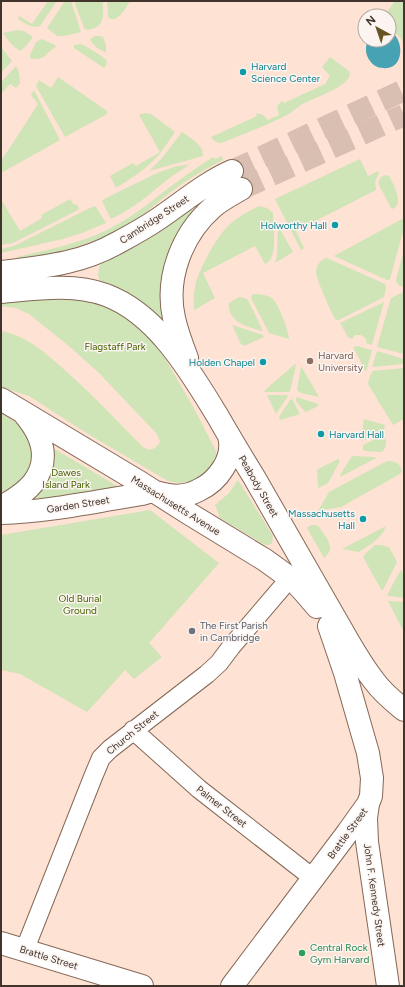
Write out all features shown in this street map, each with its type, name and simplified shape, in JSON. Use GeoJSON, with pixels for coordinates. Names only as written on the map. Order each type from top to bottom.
{"type":"FeatureCollection","features":[{"type":"Feature","properties":{"kind":"main road","name":"Cambridge Street"},"geometry":{"type":"LineString","coordinates":[[4,271],[52,265],[69,262],[84,257],[107,248],[139,231],[159,219],[213,180],[237,180],[224,199],[205,215],[187,240],[181,253],[173,282],[172,296],[175,322],[186,356],[201,388]]}},
{"type":"Feature","properties":{"kind":"main road"},"geometry":{"type":"LineString","coordinates":[[1,292],[69,287],[92,291],[115,299],[135,311],[157,331],[201,388]]}},
{"type":"Feature","properties":{"kind":"main road","name":"Peabody Street"},"geometry":{"type":"LineString","coordinates":[[201,388],[316,585]]}},
{"type":"Feature","properties":{"kind":"main road","name":"Massachusetts Avenue"},"geometry":{"type":"LineString","coordinates":[[1,399],[265,560],[301,588],[314,604],[331,633]]}},
{"type":"Feature","properties":{"kind":"main road"},"geometry":{"type":"LineString","coordinates":[[1,507],[20,495],[30,486],[37,476],[42,464],[43,453],[41,442],[33,425],[21,412]]}},
{"type":"Feature","properties":{"kind":"main road"},"geometry":{"type":"LineString","coordinates":[[155,492],[172,496],[185,495],[207,486],[218,475],[226,462],[230,447],[229,436]]}},
{"type":"Feature","properties":{"kind":"main road","name":"Garden Street"},"geometry":{"type":"LineString","coordinates":[[1,513],[29,512],[155,492]]}},
{"type":"Feature","properties":{"kind":"main road"},"geometry":{"type":"LineString","coordinates":[[316,585],[371,678],[404,710]]}},
{"type":"Feature","properties":{"kind":"main road","name":"Brattle Street"},"geometry":{"type":"LineString","coordinates":[[232,986],[368,804],[370,796],[372,786],[369,759],[350,689],[316,585]]}},
{"type":"Feature","properties":{"kind":"main road","name":"John F. Kennedy Street"},"geometry":{"type":"LineString","coordinates":[[368,804],[366,818],[367,842],[388,986]]}},
{"type":"Feature","properties":{"kind":"main road","name":"Brattle Street"},"geometry":{"type":"LineString","coordinates":[[1,943],[25,949],[142,986]]}},
{"type":"Feature","properties":{"kind":"street","name":"Church Street"},"geometry":{"type":"LineString","coordinates":[[25,949],[99,762],[104,755],[133,730],[219,663],[290,578]]}},
{"type":"Feature","properties":{"kind":"street","name":"Palmer Street"},"geometry":{"type":"LineString","coordinates":[[133,730],[199,789],[313,878]]}},
{"type":"Feature","properties":{"kind":"green space"},"geometry":{"type":"Polygon","coordinates":[[[48,1],[57,1],[40,26],[31,26],[18,19],[19,16],[32,24],[48,1]]]}},
{"type":"Feature","properties":{"kind":"green space"},"geometry":{"type":"Polygon","coordinates":[[[65,1],[71,1],[81,32],[65,36],[57,36],[47,28],[65,1]]]}},
{"type":"Feature","properties":{"kind":"green space"},"geometry":{"type":"Polygon","coordinates":[[[74,1],[103,1],[103,16],[98,26],[87,30],[84,28],[74,1]]]}},
{"type":"Feature","properties":{"kind":"green space"},"geometry":{"type":"Polygon","coordinates":[[[107,1],[130,1],[121,15],[115,19],[111,19],[108,17],[107,1]]]}},
{"type":"Feature","properties":{"kind":"green space"},"geometry":{"type":"Polygon","coordinates":[[[395,1],[404,1],[404,45],[402,40],[397,35],[397,8],[390,8],[395,1]]]}},
{"type":"Feature","properties":{"kind":"green space"},"geometry":{"type":"Polygon","coordinates":[[[17,30],[24,31],[33,37],[20,51],[3,33],[17,30]]]}},
{"type":"Feature","properties":{"kind":"green space"},"geometry":{"type":"Polygon","coordinates":[[[95,36],[103,37],[106,45],[106,53],[96,47],[91,41],[90,39],[95,36]]]}},
{"type":"Feature","properties":{"kind":"green space"},"geometry":{"type":"Polygon","coordinates":[[[42,39],[55,45],[56,47],[42,58],[30,58],[36,42],[42,39]]]}},
{"type":"Feature","properties":{"kind":"green space"},"geometry":{"type":"Polygon","coordinates":[[[80,44],[107,61],[104,68],[74,48],[74,45],[80,44]]]}},
{"type":"Feature","properties":{"kind":"green space"},"geometry":{"type":"Polygon","coordinates":[[[1,47],[12,61],[1,73],[1,47]]]}},
{"type":"Feature","properties":{"kind":"green space"},"geometry":{"type":"Polygon","coordinates":[[[330,57],[349,71],[349,78],[343,84],[332,91],[301,105],[289,114],[257,129],[220,143],[211,137],[257,116],[256,113],[263,115],[268,120],[279,115],[277,106],[282,101],[284,103],[325,84],[330,76],[322,67],[330,57]]]}},
{"type":"Feature","properties":{"kind":"green space"},"geometry":{"type":"Polygon","coordinates":[[[16,66],[19,72],[20,83],[16,88],[10,84],[1,94],[1,82],[16,66]]]}},
{"type":"Feature","properties":{"kind":"green space"},"geometry":{"type":"Polygon","coordinates":[[[58,77],[107,111],[107,114],[65,137],[36,86],[39,80],[51,88],[58,77]]]}},
{"type":"Feature","properties":{"kind":"green space"},"geometry":{"type":"Polygon","coordinates":[[[34,90],[60,140],[1,173],[1,160],[38,104],[31,95],[34,90]]]}},
{"type":"Feature","properties":{"kind":"green space"},"geometry":{"type":"Polygon","coordinates":[[[145,113],[151,114],[175,132],[162,150],[154,160],[116,188],[110,176],[133,163],[136,166],[160,152],[139,115],[145,113]]]}},
{"type":"Feature","properties":{"kind":"green space"},"geometry":{"type":"Polygon","coordinates":[[[182,132],[195,141],[202,149],[203,156],[149,171],[162,158],[182,132]]]}},
{"type":"Feature","properties":{"kind":"green space"},"geometry":{"type":"Polygon","coordinates":[[[222,156],[223,160],[177,187],[147,212],[124,227],[80,246],[50,254],[17,258],[73,243],[105,231],[134,214],[213,157],[215,159],[222,156]]]}},
{"type":"Feature","properties":{"kind":"green space"},"geometry":{"type":"Polygon","coordinates":[[[360,159],[368,176],[378,171],[379,173],[375,182],[376,190],[296,231],[304,248],[301,250],[275,199],[360,159]]]}},
{"type":"Feature","properties":{"kind":"green space"},"geometry":{"type":"Polygon","coordinates":[[[190,164],[128,210],[111,219],[102,201],[106,198],[157,173],[174,167],[190,164]]]}},
{"type":"Feature","properties":{"kind":"green space"},"geometry":{"type":"Polygon","coordinates":[[[387,175],[393,184],[398,199],[396,207],[392,209],[379,185],[379,180],[383,176],[387,175]]]}},
{"type":"Feature","properties":{"kind":"green space"},"geometry":{"type":"Polygon","coordinates":[[[1,199],[20,231],[42,218],[41,215],[70,199],[74,205],[76,204],[79,208],[78,210],[13,243],[1,245],[1,199]]]}},
{"type":"Feature","properties":{"kind":"green space"},"geometry":{"type":"Polygon","coordinates":[[[94,206],[106,223],[63,239],[1,253],[1,249],[14,246],[94,206]]]}},
{"type":"Feature","properties":{"kind":"green space"},"geometry":{"type":"Polygon","coordinates":[[[259,206],[267,208],[273,213],[274,244],[270,260],[265,264],[255,246],[203,273],[215,298],[194,310],[194,296],[198,275],[214,245],[223,231],[231,223],[259,206]]]}},
{"type":"Feature","properties":{"kind":"green space"},"geometry":{"type":"Polygon","coordinates":[[[190,208],[193,211],[165,324],[102,284],[98,276],[98,271],[101,262],[130,249],[156,233],[157,234],[190,208]]]}},
{"type":"Feature","properties":{"kind":"green space"},"geometry":{"type":"Polygon","coordinates":[[[402,219],[404,220],[404,228],[389,280],[334,256],[402,219]]]}},
{"type":"Feature","properties":{"kind":"green space"},"geometry":{"type":"Polygon","coordinates":[[[278,226],[293,252],[275,263],[277,255],[278,226]]]}},
{"type":"Feature","properties":{"kind":"green space"},"geometry":{"type":"Polygon","coordinates":[[[404,250],[404,287],[399,285],[396,280],[404,250]]]}},
{"type":"Feature","properties":{"kind":"green space"},"geometry":{"type":"Polygon","coordinates":[[[326,258],[385,284],[386,288],[384,297],[339,320],[336,320],[324,296],[316,273],[319,264],[326,258]]]}},
{"type":"Feature","properties":{"kind":"green space"},"geometry":{"type":"Polygon","coordinates":[[[403,292],[404,354],[377,347],[391,298],[403,292]]]}},
{"type":"Feature","properties":{"kind":"green space"},"geometry":{"type":"Polygon","coordinates":[[[253,294],[260,294],[272,298],[283,317],[289,339],[269,333],[251,298],[253,294]]]}},
{"type":"Feature","properties":{"kind":"green space"},"geometry":{"type":"Polygon","coordinates":[[[239,297],[248,300],[263,331],[240,323],[231,315],[229,303],[239,297]]]}},
{"type":"Feature","properties":{"kind":"green space","name":"Flagstaff Park"},"geometry":{"type":"Polygon","coordinates":[[[81,298],[108,307],[133,322],[149,336],[162,353],[196,412],[216,451],[216,459],[214,463],[201,476],[191,481],[180,483],[168,481],[88,434],[29,396],[1,386],[1,331],[20,337],[45,353],[87,391],[143,447],[146,449],[153,449],[157,446],[160,441],[157,434],[99,373],[29,314],[16,308],[1,306],[1,300],[81,298]]]}},
{"type":"Feature","properties":{"kind":"green space"},"geometry":{"type":"Polygon","coordinates":[[[384,302],[372,345],[366,343],[366,339],[361,335],[355,335],[352,339],[348,337],[340,323],[384,302]]]}},
{"type":"Feature","properties":{"kind":"green space"},"geometry":{"type":"Polygon","coordinates":[[[232,325],[263,335],[264,337],[244,346],[241,344],[232,325]]]}},
{"type":"Feature","properties":{"kind":"green space"},"geometry":{"type":"Polygon","coordinates":[[[357,346],[372,350],[366,372],[353,347],[357,346]]]}},
{"type":"Feature","properties":{"kind":"green space"},"geometry":{"type":"Polygon","coordinates":[[[377,351],[404,359],[404,364],[372,367],[377,351]]]}},
{"type":"Feature","properties":{"kind":"green space"},"geometry":{"type":"Polygon","coordinates":[[[295,364],[290,391],[264,391],[295,364]]]}},
{"type":"Feature","properties":{"kind":"green space"},"geometry":{"type":"Polygon","coordinates":[[[301,366],[319,397],[301,393],[297,390],[301,366]]]}},
{"type":"Feature","properties":{"kind":"green space"},"geometry":{"type":"Polygon","coordinates":[[[404,368],[404,419],[393,425],[368,384],[370,375],[373,371],[404,368]]]}},
{"type":"Feature","properties":{"kind":"green space"},"geometry":{"type":"Polygon","coordinates":[[[267,395],[288,396],[276,414],[267,395]]]}},
{"type":"Feature","properties":{"kind":"green space"},"geometry":{"type":"Polygon","coordinates":[[[297,397],[318,404],[318,406],[305,412],[296,401],[297,397]]]}},
{"type":"Feature","properties":{"kind":"green space"},"geometry":{"type":"Polygon","coordinates":[[[292,399],[300,414],[280,420],[279,417],[292,399]]]}},
{"type":"Feature","properties":{"kind":"green space"},"geometry":{"type":"Polygon","coordinates":[[[1,413],[17,424],[27,435],[31,442],[32,457],[31,465],[26,477],[16,486],[1,492],[1,413]]]}},
{"type":"Feature","properties":{"kind":"green space"},"geometry":{"type":"Polygon","coordinates":[[[364,419],[385,425],[384,430],[362,441],[364,419]]]}},
{"type":"Feature","properties":{"kind":"green space"},"geometry":{"type":"Polygon","coordinates":[[[384,435],[386,444],[382,452],[363,450],[363,445],[384,435]]]}},
{"type":"Feature","properties":{"kind":"green space","name":"Dawes Island Park"},"geometry":{"type":"Polygon","coordinates":[[[53,448],[117,487],[46,499],[34,498],[33,497],[53,448]]]}},
{"type":"Feature","properties":{"kind":"green space"},"geometry":{"type":"Polygon","coordinates":[[[352,456],[375,457],[376,458],[340,476],[352,456]]]}},
{"type":"Feature","properties":{"kind":"green space"},"geometry":{"type":"Polygon","coordinates":[[[338,459],[340,461],[328,483],[318,488],[317,470],[338,459]]]}},
{"type":"Feature","properties":{"kind":"green space"},"geometry":{"type":"Polygon","coordinates":[[[387,461],[392,461],[398,464],[402,471],[400,474],[341,507],[318,511],[329,492],[387,461]]]}},
{"type":"Feature","properties":{"kind":"green space"},"geometry":{"type":"Polygon","coordinates":[[[238,480],[273,536],[272,543],[267,545],[263,544],[220,518],[215,505],[229,493],[238,480]]]}},
{"type":"Feature","properties":{"kind":"green space","name":"Old Burial Ground"},"geometry":{"type":"Polygon","coordinates":[[[150,510],[219,563],[149,643],[162,657],[134,679],[125,670],[87,712],[20,674],[1,670],[1,535],[150,510]]]}},
{"type":"Feature","properties":{"kind":"green space"},"geometry":{"type":"Polygon","coordinates":[[[311,525],[318,526],[330,544],[330,550],[324,558],[307,528],[311,525]]]}},
{"type":"Feature","properties":{"kind":"green space"},"geometry":{"type":"Polygon","coordinates":[[[386,526],[379,538],[359,552],[342,549],[386,526]]]}},
{"type":"Feature","properties":{"kind":"green space"},"geometry":{"type":"Polygon","coordinates":[[[375,545],[389,547],[397,562],[382,591],[363,557],[375,545]]]}},
{"type":"Feature","properties":{"kind":"green space"},"geometry":{"type":"Polygon","coordinates":[[[401,570],[404,576],[404,598],[388,596],[387,595],[401,570]]]}},
{"type":"Feature","properties":{"kind":"green space"},"geometry":{"type":"Polygon","coordinates":[[[388,601],[404,602],[404,632],[388,601]]]}},
{"type":"Feature","properties":{"kind":"water"},"geometry":{"type":"Polygon","coordinates":[[[397,38],[400,46],[399,59],[390,68],[383,68],[372,64],[367,56],[366,48],[397,48],[397,38]]]}},
{"type":"Feature","properties":{"kind":"tunnel"},"geometry":{"type":"LineString","coordinates":[[232,171],[404,90]]}},
{"type":"Feature","properties":{"kind":"tunnel"},"geometry":{"type":"LineString","coordinates":[[241,189],[404,115]]}},
{"type":"Feature","properties":{"kind":"place","name":"Harvard Science Center"},"geometry":{"type":"Point","coordinates":[243,72]}},
{"type":"Feature","properties":{"kind":"place","name":"Holworthy Hall"},"geometry":{"type":"Point","coordinates":[335,225]}},
{"type":"Feature","properties":{"kind":"place","name":"Harvard University"},"geometry":{"type":"Point","coordinates":[310,361]}},
{"type":"Feature","properties":{"kind":"place","name":"Holden Chapel"},"geometry":{"type":"Point","coordinates":[263,362]}},
{"type":"Feature","properties":{"kind":"place","name":"Harvard Hall"},"geometry":{"type":"Point","coordinates":[321,434]}},
{"type":"Feature","properties":{"kind":"place","name":"Massachusetts Hall"},"geometry":{"type":"Point","coordinates":[363,519]}},
{"type":"Feature","properties":{"kind":"place","name":"The First Parish in Cambridge"},"geometry":{"type":"Point","coordinates":[192,631]}},
{"type":"Feature","properties":{"kind":"place","name":"Central Rock Gym Harvard"},"geometry":{"type":"Point","coordinates":[302,953]}}]}
